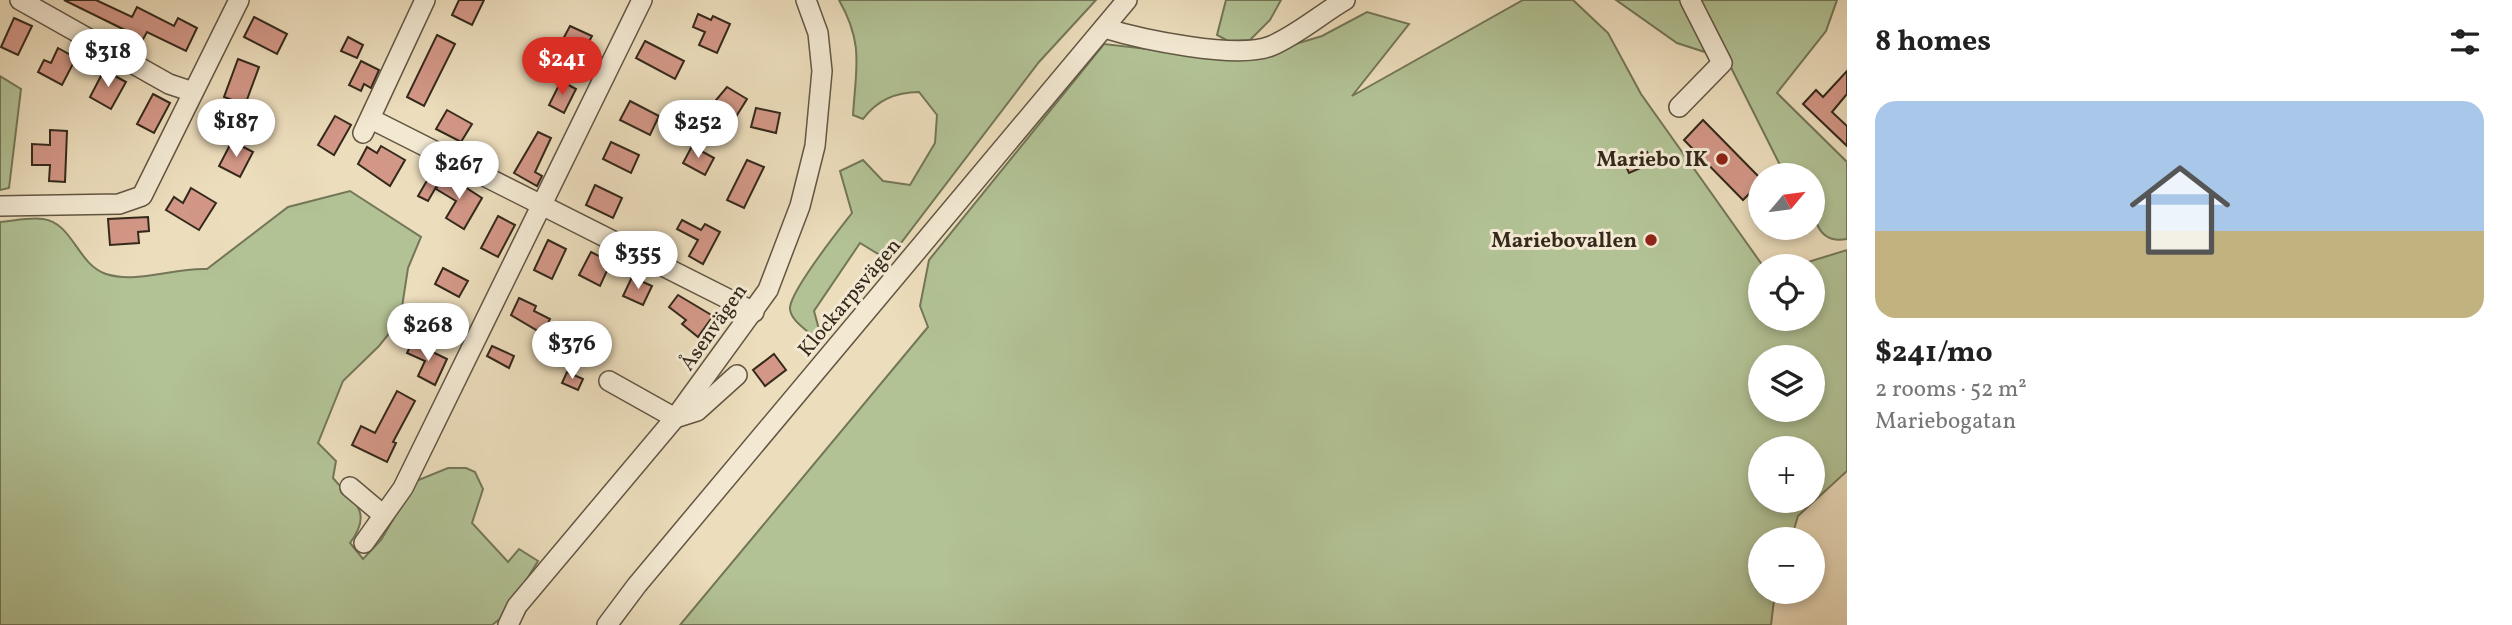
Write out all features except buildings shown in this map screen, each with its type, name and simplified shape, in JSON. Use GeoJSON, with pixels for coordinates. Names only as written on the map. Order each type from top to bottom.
{"type":"FeatureCollection","features":[{"type":"Feature","properties":{"kind":"street"},"geometry":{"type":"LineString","coordinates":[[20,0],[169,84],[193,92]]}},
{"type":"Feature","properties":{"kind":"street"},"geometry":{"type":"LineString","coordinates":[[0,206],[119,204],[142,196],[239,0]]}},
{"type":"Feature","properties":{"kind":"street"},"geometry":{"type":"LineString","coordinates":[[425,0],[367,126],[542,206],[754,312]]}},
{"type":"Feature","properties":{"kind":"street"},"geometry":{"type":"LineString","coordinates":[[364,543],[403,488],[642,0]]}},
{"type":"Feature","properties":{"kind":"street","name":"Åsenvägen"},"geometry":{"type":"LineString","coordinates":[[508,625],[517,606],[676,418],[768,290],[800,206],[815,146],[822,71],[818,33],[806,0]]}},
{"type":"Feature","properties":{"kind":"street","name":"Klockarpsvägen"},"geometry":{"type":"LineString","coordinates":[[607,625],[637,585],[1127,0]]}},
{"type":"Feature","properties":{"kind":"street"},"geometry":{"type":"LineString","coordinates":[[1104,28],[1233,51],[1255,50],[1283,40],[1345,0]]}},
{"type":"Feature","properties":{"kind":"street"},"geometry":{"type":"LineString","coordinates":[[1679,107],[1722,63],[1690,0]]}},
{"type":"Feature","properties":{"kind":"street"},"geometry":{"type":"LineString","coordinates":[[609,381],[676,418],[697,411],[737,374]]}},
{"type":"Feature","properties":{"kind":"street"},"geometry":{"type":"LineString","coordinates":[[350,487],[382,514]]}},
{"type":"Feature","properties":{"kind":"green space"},"geometry":{"type":"Polygon","coordinates":[[[839,0],[1096,0],[1039,62],[888,260],[860,243],[814,311],[820,333],[813,336],[795,320],[790,307],[807,273],[852,213],[840,171],[863,160],[883,181],[910,185],[935,143],[937,115],[919,92],[888,98],[874,107],[863,119],[853,115],[855,43],[839,0]]]}},
{"type":"Feature","properties":{"kind":"green space"},"geometry":{"type":"Polygon","coordinates":[[[1226,0],[1281,0],[1270,20],[1250,40],[1228,41],[1217,35],[1226,0]]]}},
{"type":"Feature","properties":{"kind":"green space"},"geometry":{"type":"Polygon","coordinates":[[[1523,0],[1573,0],[1608,33],[1641,94],[1754,254],[1748,254],[1748,331],[1825,331],[1825,257],[1847,250],[1847,471],[1825,491],[1825,436],[1748,436],[1748,513],[1801,513],[1795,527],[1748,527],[1748,604],[1774,604],[1771,625],[680,625],[928,327],[920,306],[929,260],[1104,44],[1243,60],[1322,36],[1367,12],[1409,24],[1352,96],[1523,0]]]}},
{"type":"Feature","properties":{"kind":"green space"},"geometry":{"type":"Polygon","coordinates":[[[1616,0],[1684,0],[1708,53],[1677,43],[1616,0]]]}},
{"type":"Feature","properties":{"kind":"green space"},"geometry":{"type":"Polygon","coordinates":[[[1697,0],[1837,0],[1826,31],[1777,93],[1847,162],[1847,239],[1834,239],[1825,235],[1825,163],[1779,163],[1697,0]]]}},
{"type":"Feature","properties":{"kind":"green space"},"geometry":{"type":"Polygon","coordinates":[[[0,76],[21,89],[9,188],[0,190],[0,76]]]}},
{"type":"Feature","properties":{"kind":"green space"},"geometry":{"type":"Polygon","coordinates":[[[350,191],[421,237],[408,268],[400,320],[379,346],[343,381],[318,443],[336,461],[333,478],[358,508],[360,523],[350,543],[363,559],[381,540],[416,481],[448,468],[466,468],[475,472],[483,489],[472,523],[508,562],[519,549],[538,561],[505,615],[492,625],[0,625],[0,222],[33,218],[53,222],[96,269],[118,277],[143,276],[207,269],[288,207],[350,191]]]}},
{"type":"Feature","properties":{"kind":"place","name":"Mariebo IK"},"geometry":{"type":"Point","coordinates":[1722,159]}},
{"type":"Feature","properties":{"kind":"place","name":"Mariebovallen"},"geometry":{"type":"Point","coordinates":[1651,240]}}]}
